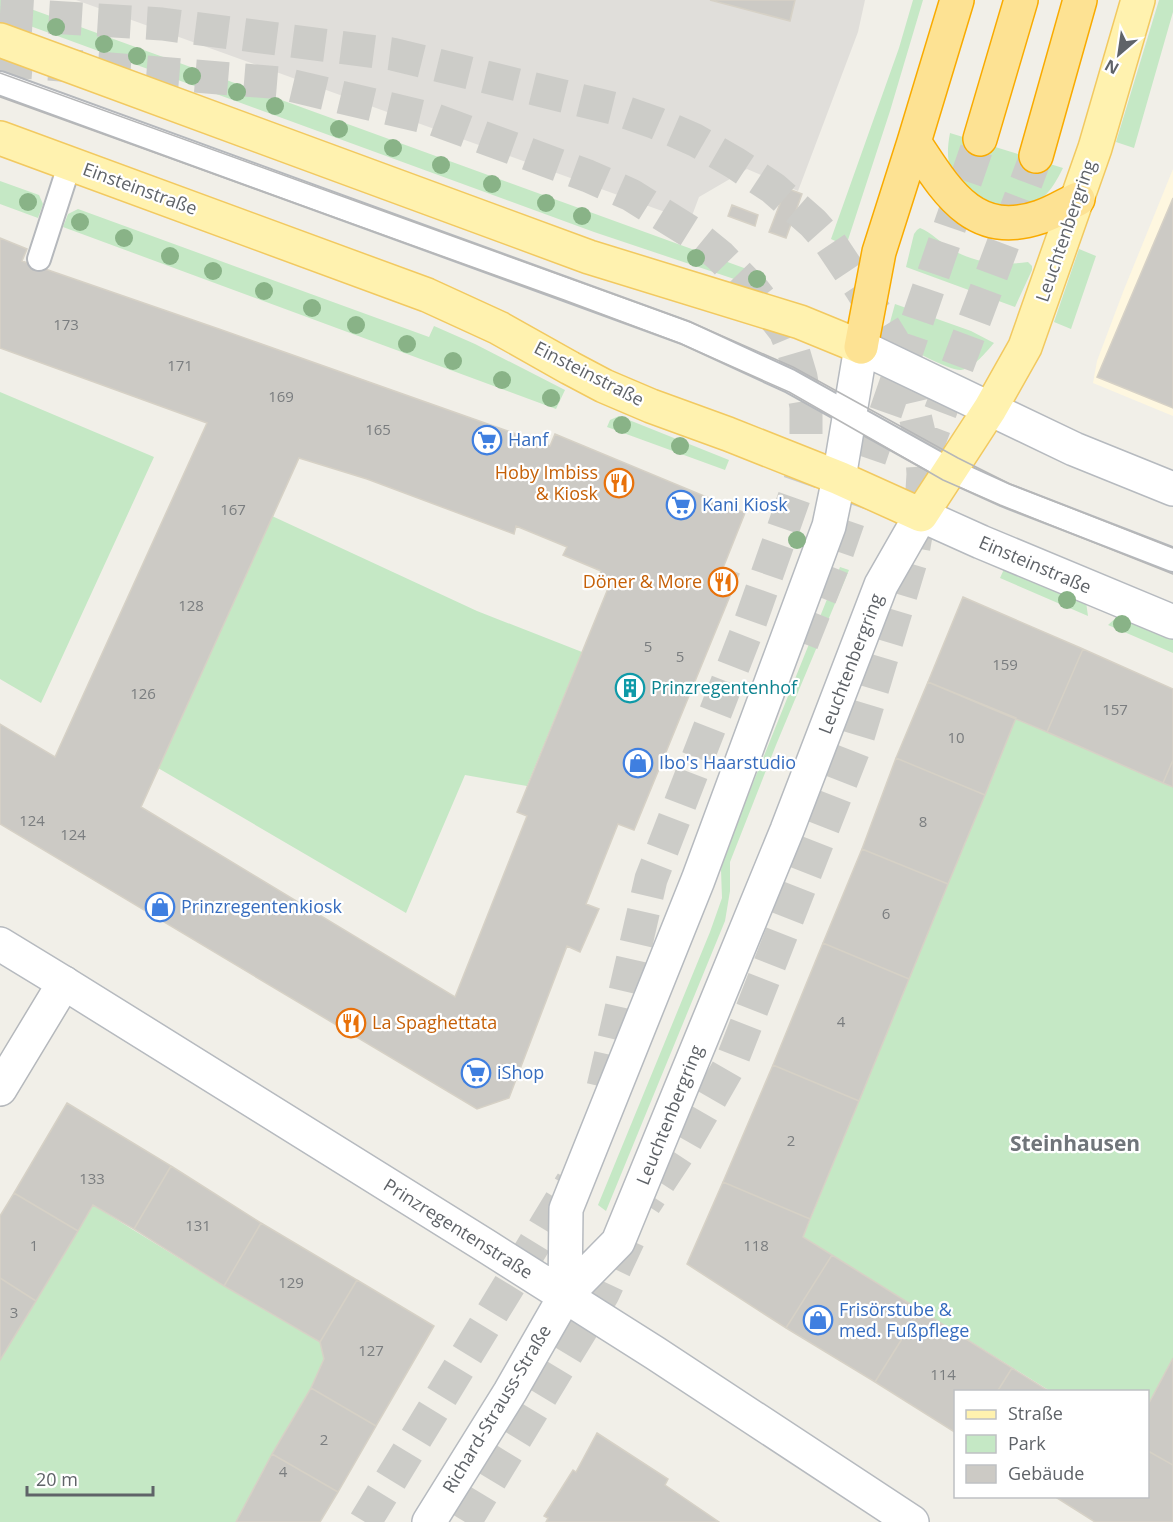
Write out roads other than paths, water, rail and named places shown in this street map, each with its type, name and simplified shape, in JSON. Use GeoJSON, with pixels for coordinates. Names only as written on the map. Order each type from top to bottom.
{"type":"FeatureCollection","features":[{"type":"Feature","properties":{"kind":"highway"},"geometry":{"type":"LineString","coordinates":[[861,347],[879,252],[957,0]]}},
{"type":"Feature","properties":{"kind":"highway"},"geometry":{"type":"LineString","coordinates":[[980,139],[1021,0]]}},
{"type":"Feature","properties":{"kind":"highway"},"geometry":{"type":"LineString","coordinates":[[1036,156],[1080,0]]}},
{"type":"Feature","properties":{"kind":"highway"},"geometry":{"type":"LineString","coordinates":[[914,142],[950,194],[978,216],[999,222],[1020,222],[1041,217],[1078,199]]}},
{"type":"Feature","properties":{"kind":"main road","name":"Leuchtenbergring"},"geometry":{"type":"LineString","coordinates":[[565,1296],[618,1242],[787,830],[881,585],[921,515],[990,409],[1025,347],[1095,148],[1138,0]]}},
{"type":"Feature","properties":{"kind":"main road"},"geometry":{"type":"LineString","coordinates":[[0,40],[589,257],[790,319],[861,347],[1074,449],[1173,489]]}},
{"type":"Feature","properties":{"kind":"main road","name":"Einsteinstraße"},"geometry":{"type":"LineString","coordinates":[[0,138],[427,295],[499,328],[604,386],[839,478],[981,542],[1173,622]]}},
{"type":"Feature","properties":{"kind":"main road"},"geometry":{"type":"LineString","coordinates":[[565,1296],[566,1209],[698,880],[829,526],[861,347]]}},
{"type":"Feature","properties":{"kind":"main road","name":"Prinzregentenstraße"},"geometry":{"type":"LineString","coordinates":[[0,944],[655,1353],[912,1522]]}},
{"type":"Feature","properties":{"kind":"main road"},"geometry":{"type":"LineString","coordinates":[[0,1089],[64,983]]}},
{"type":"Feature","properties":{"kind":"main road","name":"Richard-Strauss-Straße"},"geometry":{"type":"LineString","coordinates":[[429,1522],[510,1392],[565,1296]]}},
{"type":"Feature","properties":{"kind":"lane"},"geometry":{"type":"LineString","coordinates":[[0,83],[686,333],[790,381],[950,470],[1005,495],[1173,560]]}},
{"type":"Feature","properties":{"kind":"lane"},"geometry":{"type":"LineString","coordinates":[[39,259],[70,163]]}},
{"type":"Feature","properties":{"kind":"tunnel"},"geometry":{"type":"LineString","coordinates":[[0,14],[162,24],[392,54],[616,109],[656,123],[695,140],[735,163],[773,188],[813,223],[829,241],[893,341],[909,390],[921,441],[923,474],[921,507],[912,558],[856,744],[731,1063],[685,1143],[645,1204]]}},
{"type":"Feature","properties":{"kind":"tunnel"},"geometry":{"type":"LineString","coordinates":[[0,60],[281,83],[433,119],[588,176],[631,195],[692,233],[720,256],[755,292],[785,331],[801,377],[806,407],[806,437],[801,478],[750,623],[651,879],[601,1096]]}},
{"type":"Feature","properties":{"kind":"tunnel"},"geometry":{"type":"LineString","coordinates":[[802,643],[833,565],[980,139]]}},
{"type":"Feature","properties":{"kind":"tunnel"},"geometry":{"type":"LineString","coordinates":[[923,458],[1036,156]]}},
{"type":"Feature","properties":{"kind":"tunnel"},"geometry":{"type":"LineString","coordinates":[[365,1522],[572,1182]]}},
{"type":"Feature","properties":{"kind":"tunnel"},"geometry":{"type":"LineString","coordinates":[[465,1522],[603,1294],[634,1228]]}},
{"type":"Feature","properties":{"kind":"tram line"},"geometry":{"type":"LineString","coordinates":[[0,73],[688,321],[793,367],[1010,484],[1173,548]]}},
{"type":"Feature","properties":{"kind":"tram line"},"geometry":{"type":"LineString","coordinates":[[0,97],[679,343],[789,392],[943,480],[1173,574]]}},
{"type":"Feature","properties":{"kind":"place","name":"Hanf"},"geometry":{"type":"Point","coordinates":[487,440]}},
{"type":"Feature","properties":{"kind":"place","name":"Hoby Imbiss & Kiosk"},"geometry":{"type":"Point","coordinates":[619,483]}},
{"type":"Feature","properties":{"kind":"place","name":"Kani Kiosk"},"geometry":{"type":"Point","coordinates":[681,505]}},
{"type":"Feature","properties":{"kind":"place","name":"Döner & More"},"geometry":{"type":"Point","coordinates":[723,582]}},
{"type":"Feature","properties":{"kind":"place","name":"Prinzregentenhof"},"geometry":{"type":"Point","coordinates":[630,688]}},
{"type":"Feature","properties":{"kind":"place","name":"Ibo's Haarstudio"},"geometry":{"type":"Point","coordinates":[638,763]}},
{"type":"Feature","properties":{"kind":"place","name":"Prinzregentenkiosk"},"geometry":{"type":"Point","coordinates":[160,907]}},
{"type":"Feature","properties":{"kind":"place","name":"La Spaghettata"},"geometry":{"type":"Point","coordinates":[351,1023]}},
{"type":"Feature","properties":{"kind":"place","name":"iShop"},"geometry":{"type":"Point","coordinates":[476,1073]}},
{"type":"Feature","properties":{"kind":"place","name":"Frisörstube & med. Fußpflege"},"geometry":{"type":"Point","coordinates":[818,1320]}},
{"type":"Feature","properties":{"kind":"district","name":"Steinhausen"},"geometry":{"type":"Point","coordinates":[1075,1144]}}]}
